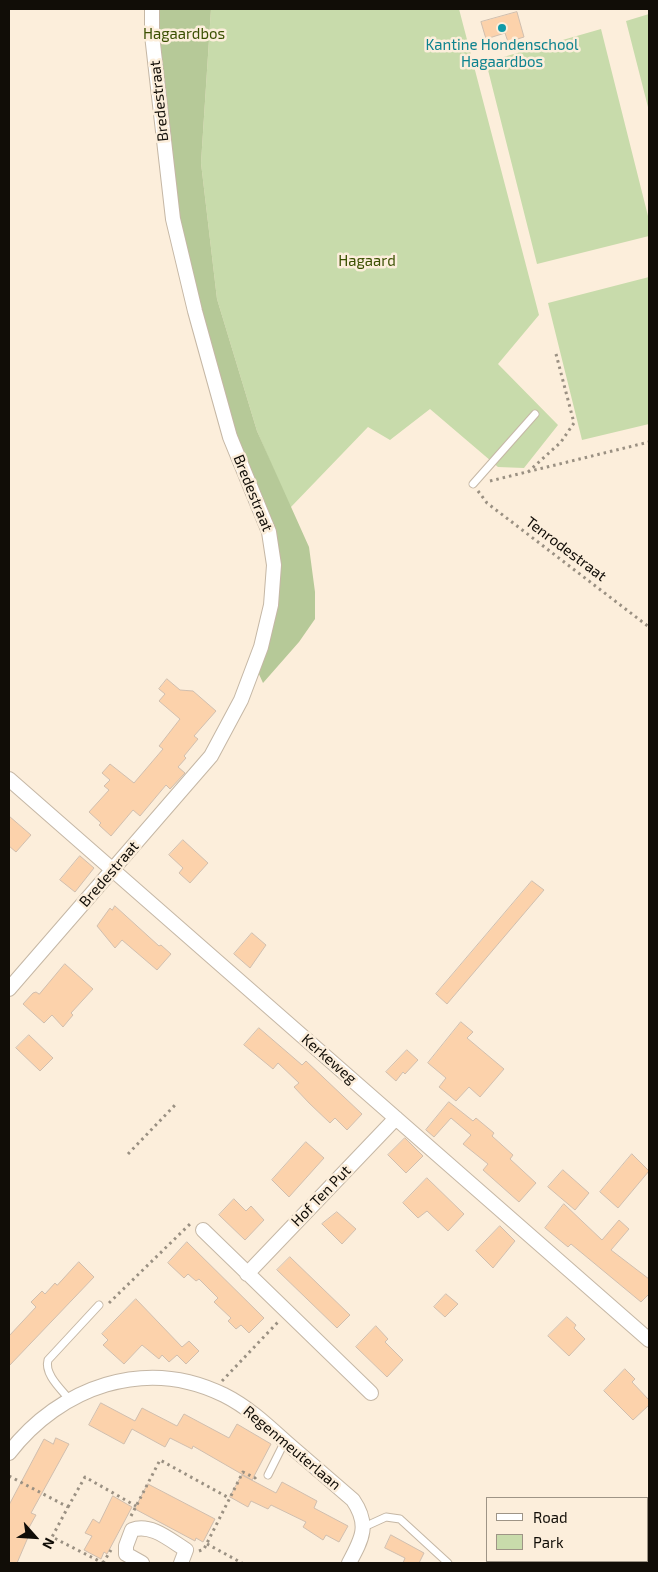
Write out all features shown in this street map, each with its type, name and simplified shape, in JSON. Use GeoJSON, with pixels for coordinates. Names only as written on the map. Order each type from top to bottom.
{"type":"FeatureCollection","features":[{"type":"Feature","properties":{"kind":"street","name":"Bredestraat"},"geometry":{"type":"LineString","coordinates":[[9,989],[189,784],[211,756],[229,727],[249,683],[261,647],[271,605],[274,565],[269,532],[230,437],[172,219],[152,35],[152,9]]}},
{"type":"Feature","properties":{"kind":"street","name":"Kerkeweg"},"geometry":{"type":"LineString","coordinates":[[9,779],[649,1340]]}},
{"type":"Feature","properties":{"kind":"street","name":"Hof Ten Put"},"geometry":{"type":"LineString","coordinates":[[247,1274],[396,1118]]}},
{"type":"Feature","properties":{"kind":"street"},"geometry":{"type":"LineString","coordinates":[[203,1230],[371,1393]]}},
{"type":"Feature","properties":{"kind":"street","name":"Regenmeuterlaan"},"geometry":{"type":"LineString","coordinates":[[9,1453],[35,1423],[69,1399],[100,1385],[130,1380],[165,1378],[197,1384],[224,1395],[248,1409],[353,1500],[360,1510],[364,1527]]}},
{"type":"Feature","properties":{"kind":"street"},"geometry":{"type":"LineString","coordinates":[[142,1563],[126,1554],[126,1546],[132,1530],[141,1526],[153,1530],[184,1557]]}},
{"type":"Feature","properties":{"kind":"street"},"geometry":{"type":"LineString","coordinates":[[349,1563],[359,1544],[364,1527]]}},
{"type":"Feature","properties":{"kind":"lane"},"geometry":{"type":"LineString","coordinates":[[473,484],[535,414]]}},
{"type":"Feature","properties":{"kind":"lane"},"geometry":{"type":"LineString","coordinates":[[69,1399],[49,1373],[46,1366],[48,1360],[99,1305]]}},
{"type":"Feature","properties":{"kind":"lane"},"geometry":{"type":"LineString","coordinates":[[268,1474],[285,1441]]}},
{"type":"Feature","properties":{"kind":"lane"},"geometry":{"type":"LineString","coordinates":[[364,1527],[386,1517],[400,1519],[448,1563]]}},
{"type":"Feature","properties":{"kind":"path"},"geometry":{"type":"LineString","coordinates":[[527,473],[561,442],[574,423],[556,354]]}},
{"type":"Feature","properties":{"kind":"path"},"geometry":{"type":"LineString","coordinates":[[473,484],[527,473],[649,442]]}},
{"type":"Feature","properties":{"kind":"path","name":"Tenrodestraat"},"geometry":{"type":"LineString","coordinates":[[473,484],[487,503],[649,628]]}},
{"type":"Feature","properties":{"kind":"path"},"geometry":{"type":"LineString","coordinates":[[128,1154],[176,1103]]}},
{"type":"Feature","properties":{"kind":"path"},"geometry":{"type":"LineString","coordinates":[[99,1305],[112,1303],[196,1218]]}},
{"type":"Feature","properties":{"kind":"path"},"geometry":{"type":"LineString","coordinates":[[232,1371],[287,1312]]}},
{"type":"Feature","properties":{"kind":"path"},"geometry":{"type":"LineString","coordinates":[[132,1530],[126,1526],[160,1460],[230,1498]]}},
{"type":"Feature","properties":{"kind":"path"},"geometry":{"type":"LineString","coordinates":[[184,1557],[204,1550],[243,1472],[255,1478],[268,1474]]}},
{"type":"Feature","properties":{"kind":"path"},"geometry":{"type":"LineString","coordinates":[[9,1476],[68,1507]]}},
{"type":"Feature","properties":{"kind":"path"},"geometry":{"type":"LineString","coordinates":[[103,1563],[52,1537],[85,1477],[136,1506]]}},
{"type":"Feature","properties":{"kind":"path"},"geometry":{"type":"LineString","coordinates":[[206,1544],[242,1563]]}},
{"type":"Feature","properties":{"kind":"green space","name":"Hagaardbos"},"geometry":{"type":"Polygon","coordinates":[[[157,9],[211,9],[201,163],[217,299],[257,431],[309,547],[315,592],[315,619],[299,642],[263,683],[258,672],[277,603],[281,564],[273,529],[234,436],[199,309],[179,216],[157,34],[157,9]]]}},
{"type":"Feature","properties":{"kind":"green space","name":"Hagaard"},"geometry":{"type":"Polygon","coordinates":[[[211,9],[459,9],[539,315],[498,364],[558,425],[524,468],[498,467],[430,409],[390,440],[368,427],[290,508],[257,431],[217,299],[201,163],[211,9]]]}},
{"type":"Feature","properties":{"kind":"green space"},"geometry":{"type":"Polygon","coordinates":[[[649,14],[649,111],[626,21],[649,14]]]}},
{"type":"Feature","properties":{"kind":"green space"},"geometry":{"type":"Polygon","coordinates":[[[601,29],[649,220],[649,236],[537,264],[486,62],[601,29]]]}},
{"type":"Feature","properties":{"kind":"green space"},"geometry":{"type":"Polygon","coordinates":[[[649,277],[649,424],[582,440],[548,303],[649,277]]]}},
{"type":"Feature","properties":{"kind":"building","name":"Kantine Hondenschool Hagaardbos"},"geometry":{"type":"Polygon","coordinates":[[[517,12],[524,37],[508,42],[505,33],[486,39],[481,22],[517,12]]]}},
{"type":"Feature","properties":{"kind":"building"},"geometry":{"type":"Polygon","coordinates":[[[167,679],[180,690],[193,691],[216,711],[194,736],[198,739],[184,756],[186,758],[178,767],[185,773],[170,789],[166,785],[140,816],[133,810],[111,836],[89,812],[109,790],[104,786],[110,780],[102,773],[110,764],[134,783],[163,749],[159,746],[180,719],[159,701],[165,694],[159,689],[167,679]]]}},
{"type":"Feature","properties":{"kind":"building"},"geometry":{"type":"Polygon","coordinates":[[[9,816],[31,835],[16,852],[9,846],[9,816]]]}},
{"type":"Feature","properties":{"kind":"building"},"geometry":{"type":"Polygon","coordinates":[[[183,840],[208,863],[190,883],[179,873],[183,868],[169,855],[183,840]]]}},
{"type":"Feature","properties":{"kind":"building"},"geometry":{"type":"Polygon","coordinates":[[[80,856],[94,868],[75,892],[60,880],[80,856]]]}},
{"type":"Feature","properties":{"kind":"building"},"geometry":{"type":"Polygon","coordinates":[[[532,881],[544,890],[447,1004],[436,994],[532,881]]]}},
{"type":"Feature","properties":{"kind":"building"},"geometry":{"type":"Polygon","coordinates":[[[115,906],[159,946],[161,945],[171,954],[157,970],[122,940],[115,948],[97,926],[110,908],[112,910],[115,906]]]}},
{"type":"Feature","properties":{"kind":"building"},"geometry":{"type":"Polygon","coordinates":[[[252,933],[266,945],[250,968],[234,954],[252,933]]]}},
{"type":"Feature","properties":{"kind":"building"},"geometry":{"type":"Polygon","coordinates":[[[65,964],[93,989],[71,1013],[73,1015],[63,1027],[52,1015],[44,1023],[23,1004],[33,993],[39,994],[65,964]]]}},
{"type":"Feature","properties":{"kind":"building"},"geometry":{"type":"Polygon","coordinates":[[[461,1022],[473,1032],[467,1038],[504,1069],[480,1097],[469,1087],[456,1101],[439,1087],[446,1078],[428,1063],[461,1022]]]}},
{"type":"Feature","properties":{"kind":"building"},"geometry":{"type":"Polygon","coordinates":[[[259,1028],[302,1065],[306,1061],[362,1114],[347,1130],[335,1118],[330,1123],[309,1103],[294,1087],[299,1083],[278,1063],[273,1069],[244,1045],[259,1028]]]}},
{"type":"Feature","properties":{"kind":"building"},"geometry":{"type":"Polygon","coordinates":[[[29,1035],[53,1058],[40,1071],[16,1048],[29,1035]]]}},
{"type":"Feature","properties":{"kind":"building"},"geometry":{"type":"Polygon","coordinates":[[[407,1050],[418,1060],[405,1074],[403,1072],[396,1081],[386,1072],[407,1050]]]}},
{"type":"Feature","properties":{"kind":"building"},"geometry":{"type":"Polygon","coordinates":[[[449,1102],[473,1121],[476,1118],[494,1133],[492,1136],[513,1155],[510,1159],[536,1183],[519,1202],[483,1170],[488,1164],[463,1144],[471,1135],[451,1118],[434,1137],[426,1130],[449,1102]]]}},
{"type":"Feature","properties":{"kind":"building"},"geometry":{"type":"Polygon","coordinates":[[[405,1138],[423,1156],[406,1173],[388,1155],[405,1138]]]}},
{"type":"Feature","properties":{"kind":"building"},"geometry":{"type":"Polygon","coordinates":[[[306,1142],[324,1158],[289,1197],[272,1180],[306,1142]]]}},
{"type":"Feature","properties":{"kind":"building"},"geometry":{"type":"Polygon","coordinates":[[[632,1154],[649,1171],[618,1208],[600,1192],[632,1154]]]}},
{"type":"Feature","properties":{"kind":"building"},"geometry":{"type":"Polygon","coordinates":[[[563,1170],[589,1193],[575,1210],[548,1187],[563,1170]]]}},
{"type":"Feature","properties":{"kind":"building"},"geometry":{"type":"Polygon","coordinates":[[[427,1178],[464,1214],[448,1231],[427,1211],[418,1218],[403,1203],[427,1178]]]}},
{"type":"Feature","properties":{"kind":"building"},"geometry":{"type":"Polygon","coordinates":[[[234,1199],[246,1211],[251,1206],[264,1220],[245,1240],[219,1215],[234,1199]]]}},
{"type":"Feature","properties":{"kind":"building"},"geometry":{"type":"Polygon","coordinates":[[[564,1204],[602,1240],[619,1220],[629,1229],[611,1250],[649,1279],[649,1294],[641,1302],[571,1244],[568,1247],[545,1228],[564,1204]]]}},
{"type":"Feature","properties":{"kind":"building"},"geometry":{"type":"Polygon","coordinates":[[[337,1212],[356,1229],[342,1244],[322,1224],[337,1212]]]}},
{"type":"Feature","properties":{"kind":"building"},"geometry":{"type":"Polygon","coordinates":[[[500,1226],[515,1241],[493,1268],[476,1251],[500,1226]]]}},
{"type":"Feature","properties":{"kind":"building"},"geometry":{"type":"Polygon","coordinates":[[[187,1242],[264,1318],[249,1333],[241,1325],[236,1329],[228,1321],[231,1318],[214,1302],[218,1298],[199,1279],[196,1281],[188,1274],[184,1278],[168,1263],[187,1242]]]}},
{"type":"Feature","properties":{"kind":"building"},"geometry":{"type":"Polygon","coordinates":[[[290,1257],[350,1315],[337,1328],[277,1270],[290,1257]]]}},
{"type":"Feature","properties":{"kind":"building"},"geometry":{"type":"Polygon","coordinates":[[[79,1262],[94,1277],[9,1366],[9,1336],[36,1307],[31,1302],[42,1291],[45,1294],[55,1283],[57,1285],[79,1262]]]}},
{"type":"Feature","properties":{"kind":"building"},"geometry":{"type":"Polygon","coordinates":[[[446,1294],[458,1304],[445,1317],[434,1307],[446,1294]]]}},
{"type":"Feature","properties":{"kind":"building"},"geometry":{"type":"Polygon","coordinates":[[[136,1299],[182,1347],[189,1341],[199,1351],[186,1364],[177,1355],[169,1362],[162,1355],[159,1359],[142,1345],[124,1364],[103,1345],[108,1340],[102,1334],[136,1299]]]}},
{"type":"Feature","properties":{"kind":"building"},"geometry":{"type":"Polygon","coordinates":[[[567,1317],[576,1325],[574,1328],[585,1339],[569,1356],[548,1336],[567,1317]]]}},
{"type":"Feature","properties":{"kind":"building"},"geometry":{"type":"Polygon","coordinates":[[[376,1326],[388,1339],[385,1342],[403,1360],[387,1377],[356,1347],[376,1326]]]}},
{"type":"Feature","properties":{"kind":"building"},"geometry":{"type":"Polygon","coordinates":[[[625,1369],[635,1379],[632,1382],[649,1400],[649,1405],[633,1420],[604,1391],[625,1369]]]}},
{"type":"Feature","properties":{"kind":"building"},"geometry":{"type":"Polygon","coordinates":[[[101,1403],[135,1421],[142,1408],[177,1426],[184,1414],[229,1438],[237,1424],[271,1444],[252,1480],[193,1446],[192,1449],[170,1438],[165,1447],[132,1429],[124,1444],[89,1425],[101,1403]]]}},
{"type":"Feature","properties":{"kind":"building"},"geometry":{"type":"Polygon","coordinates":[[[56,1438],[69,1444],[31,1513],[36,1515],[26,1533],[29,1535],[17,1563],[9,1563],[9,1505],[44,1439],[53,1444],[56,1438]]]}},
{"type":"Feature","properties":{"kind":"building"},"geometry":{"type":"Polygon","coordinates":[[[242,1475],[276,1493],[282,1482],[317,1501],[314,1508],[348,1526],[339,1542],[326,1535],[323,1540],[303,1527],[306,1522],[271,1505],[268,1509],[251,1501],[248,1507],[230,1497],[242,1475]]]}},
{"type":"Feature","properties":{"kind":"building"},"geometry":{"type":"Polygon","coordinates":[[[148,1484],[215,1519],[203,1542],[196,1538],[195,1541],[135,1509],[148,1484]]]}},
{"type":"Feature","properties":{"kind":"building"},"geometry":{"type":"Polygon","coordinates":[[[113,1496],[132,1507],[107,1554],[104,1552],[101,1559],[84,1550],[92,1536],[85,1533],[93,1519],[99,1523],[113,1496]]]}},
{"type":"Feature","properties":{"kind":"building"},"geometry":{"type":"Polygon","coordinates":[[[391,1535],[424,1553],[419,1563],[403,1563],[405,1558],[385,1548],[391,1535]]]}},
{"type":"Feature","properties":{"kind":"place","name":"Kantine Hondenschool Hagaardbos"},"geometry":{"type":"Point","coordinates":[502,28]}}]}
